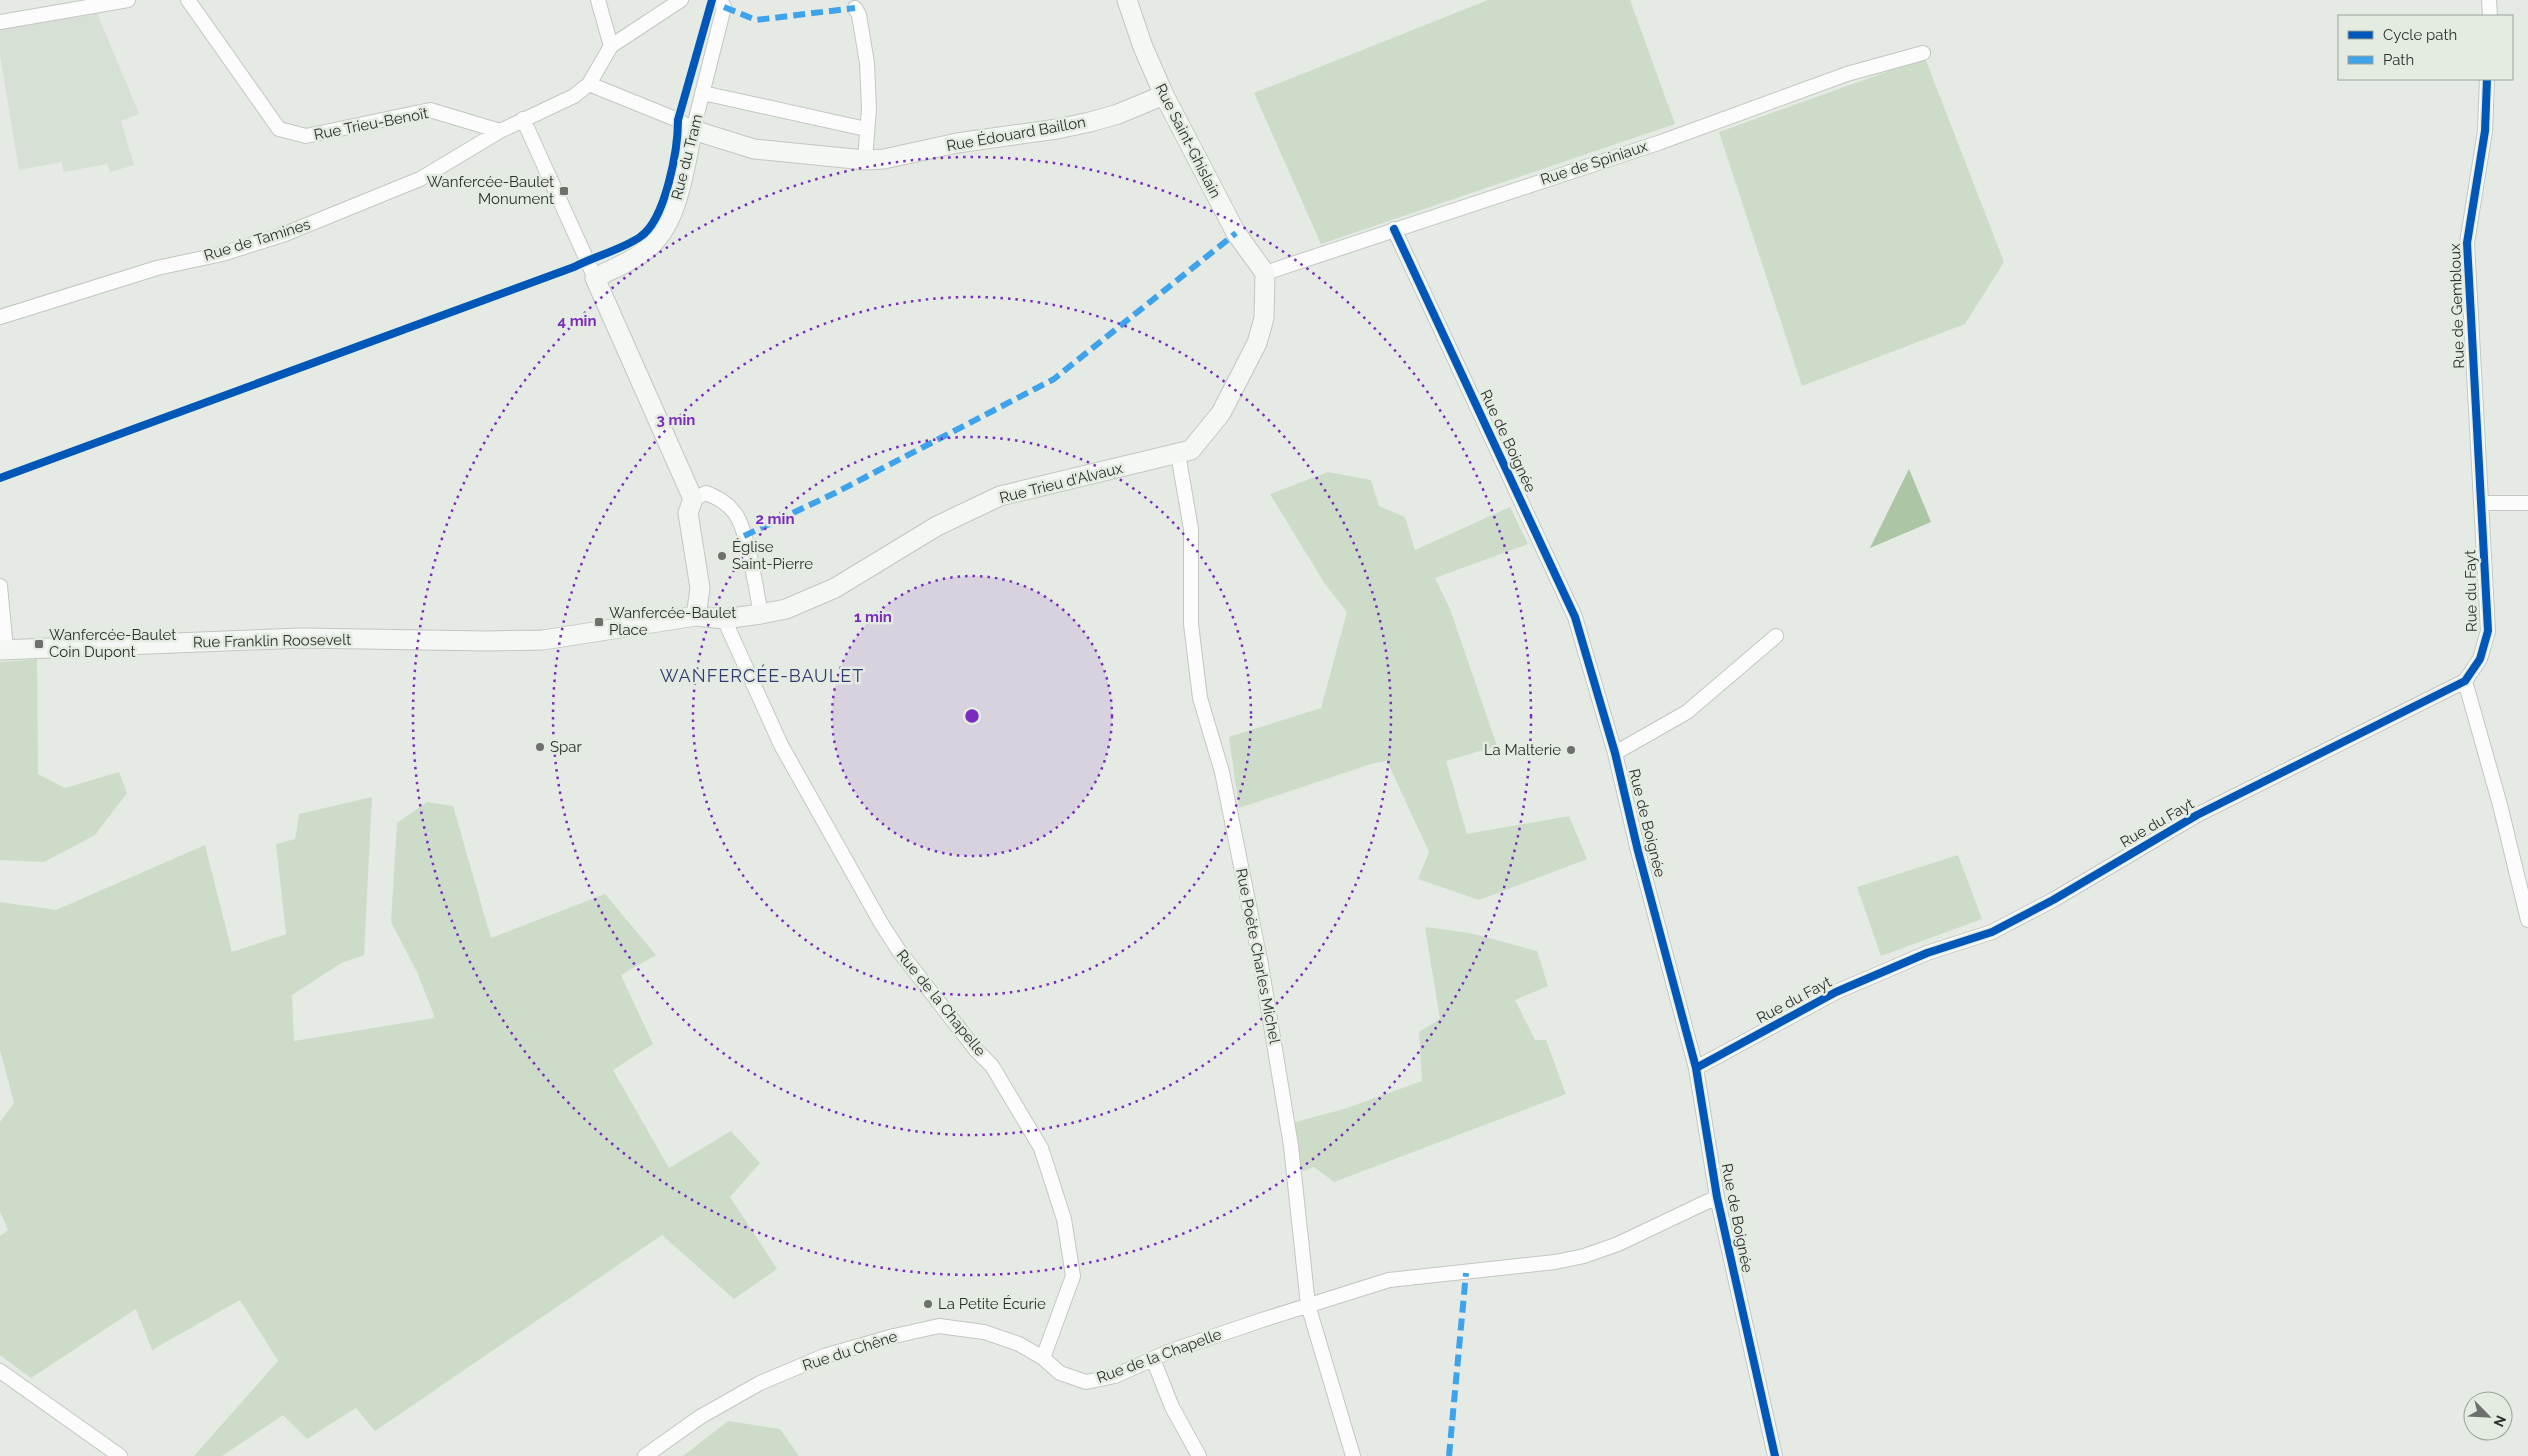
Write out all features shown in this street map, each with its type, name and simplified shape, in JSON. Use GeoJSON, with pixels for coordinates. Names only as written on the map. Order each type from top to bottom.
{"type":"FeatureCollection","features":[{"type":"Feature","properties":{"kind":"main road","name":"Rue Saint-Ghislain"},"geometry":{"type":"LineString","coordinates":[[1127,0],[1143,47],[1164,95],[1236,233],[1265,273]]}},
{"type":"Feature","properties":{"kind":"main road","name":"Rue Édouard Baillon"},"geometry":{"type":"LineString","coordinates":[[693,130],[754,149],[865,160],[884,159],[990,137],[1065,128],[1118,114],[1164,95]]}},
{"type":"Feature","properties":{"kind":"main road","name":"Rue du Tram"},"geometry":{"type":"LineString","coordinates":[[595,278],[645,251],[666,226],[680,187],[693,130]]}},
{"type":"Feature","properties":{"kind":"main road","name":"Rue Trieu d'Alvaux"},"geometry":{"type":"LineString","coordinates":[[696,616],[724,619],[786,609],[835,588],[937,526],[1000,496],[1191,450],[1221,413],[1244,370],[1264,318],[1265,273]]}},
{"type":"Feature","properties":{"kind":"main road"},"geometry":{"type":"LineString","coordinates":[[595,278],[693,499],[688,513],[700,588],[696,616]]}},
{"type":"Feature","properties":{"kind":"main road","name":"Rue Franklin Roosevelt"},"geometry":{"type":"LineString","coordinates":[[3,650],[301,638],[487,642],[543,640],[696,616]]}},
{"type":"Feature","properties":{"kind":"street"},"geometry":{"type":"LineString","coordinates":[[0,22],[128,0]]}},
{"type":"Feature","properties":{"kind":"street","name":"Rue Trieu-Benoît"},"geometry":{"type":"LineString","coordinates":[[188,0],[278,129],[306,136],[430,110],[500,131]]}},
{"type":"Feature","properties":{"kind":"street"},"geometry":{"type":"LineString","coordinates":[[598,0],[611,46]]}},
{"type":"Feature","properties":{"kind":"street"},"geometry":{"type":"LineString","coordinates":[[589,84],[611,46],[681,0]]}},
{"type":"Feature","properties":{"kind":"street","name":"Rue du Tram"},"geometry":{"type":"LineString","coordinates":[[693,130],[724,7],[720,0]]}},
{"type":"Feature","properties":{"kind":"street"},"geometry":{"type":"LineString","coordinates":[[2489,0],[2490,15]]}},
{"type":"Feature","properties":{"kind":"street"},"geometry":{"type":"LineString","coordinates":[[855,8],[859,15],[866,63],[869,108],[865,160]]}},
{"type":"Feature","properties":{"kind":"street","name":"Rue de Spiniaux"},"geometry":{"type":"LineString","coordinates":[[1265,273],[1660,142],[1847,74],[1923,53]]}},
{"type":"Feature","properties":{"kind":"street","name":"Rue de Gembloux"},"geometry":{"type":"LineString","coordinates":[[2481,503],[2467,242],[2485,131],[2487,80]]}},
{"type":"Feature","properties":{"kind":"street","name":"Rue de Tamines"},"geometry":{"type":"LineString","coordinates":[[0,317],[158,268],[222,254],[285,234],[420,179],[500,131],[574,96],[589,84]]}},
{"type":"Feature","properties":{"kind":"street","name":"Rue Édouard Baillon"},"geometry":{"type":"LineString","coordinates":[[589,84],[678,120],[693,130]]}},
{"type":"Feature","properties":{"kind":"street"},"geometry":{"type":"LineString","coordinates":[[703,93],[866,128]]}},
{"type":"Feature","properties":{"kind":"street"},"geometry":{"type":"LineString","coordinates":[[523,119],[595,278]]}},
{"type":"Feature","properties":{"kind":"street","name":"Rue de Boignée"},"geometry":{"type":"LineString","coordinates":[[1394,229],[1575,617],[1615,753],[1638,851],[1696,1068],[1717,1197],[1775,1456]]}},
{"type":"Feature","properties":{"kind":"street","name":"Rue Poète Charles Michel"},"geometry":{"type":"LineString","coordinates":[[1178,454],[1191,529],[1191,624],[1200,698],[1222,772],[1261,965],[1291,1146],[1308,1305],[1353,1456]]}},
{"type":"Feature","properties":{"kind":"street"},"geometry":{"type":"LineString","coordinates":[[693,499],[706,493],[722,499],[736,514],[744,536],[761,614]]}},
{"type":"Feature","properties":{"kind":"street"},"geometry":{"type":"LineString","coordinates":[[2481,503],[2528,503]]}},
{"type":"Feature","properties":{"kind":"street","name":"Rue du Fayt"},"geometry":{"type":"LineString","coordinates":[[1696,1068],[1836,992],[1927,953],[1992,932],[2053,900],[2197,815],[2465,681],[2480,660],[2488,631],[2481,503]]}},
{"type":"Feature","properties":{"kind":"street"},"geometry":{"type":"LineString","coordinates":[[0,586],[3,650]]}},
{"type":"Feature","properties":{"kind":"street","name":"Rue de la Chapelle"},"geometry":{"type":"LineString","coordinates":[[724,619],[781,745],[881,923],[899,951],[976,1050],[992,1066],[1041,1148],[1064,1219],[1073,1276],[1042,1358],[1060,1373],[1086,1382],[1115,1376],[1168,1352],[1308,1305],[1390,1280],[1511,1267],[1584,1256],[1618,1244],[1717,1197]]}},
{"type":"Feature","properties":{"kind":"street","name":"Rue de Boignée"},"geometry":{"type":"LineString","coordinates":[[1615,753],[1687,712],[1776,636]]}},
{"type":"Feature","properties":{"kind":"street"},"geometry":{"type":"LineString","coordinates":[[2465,681],[2500,805],[2528,920]]}},
{"type":"Feature","properties":{"kind":"street","name":"Rue du Chêne"},"geometry":{"type":"LineString","coordinates":[[646,1456],[700,1416],[760,1383],[824,1356],[894,1336],[938,1326],[984,1332],[1019,1344],[1042,1358]]}},
{"type":"Feature","properties":{"kind":"street"},"geometry":{"type":"LineString","coordinates":[[1153,1359],[1172,1407],[1199,1456]]}},
{"type":"Feature","properties":{"kind":"street"},"geometry":{"type":"LineString","coordinates":[[0,1371],[120,1456]]}},
{"type":"Feature","properties":{"kind":"shaded area"},"geometry":{"type":"Polygon","coordinates":[[[1488,0],[1630,0],[1675,124],[1321,244],[1254,93],[1488,0]]]}},
{"type":"Feature","properties":{"kind":"shaded area"},"geometry":{"type":"Polygon","coordinates":[[[97,13],[139,114],[121,121],[134,165],[110,172],[107,164],[63,172],[62,162],[19,170],[0,55],[0,29],[97,13]]]}},
{"type":"Feature","properties":{"kind":"shaded area"},"geometry":{"type":"Polygon","coordinates":[[[1925,58],[2004,262],[1965,324],[1802,386],[1719,132],[1925,58]]]}},
{"type":"Feature","properties":{"kind":"shaded area"},"geometry":{"type":"Polygon","coordinates":[[[1909,469],[1931,522],[1870,548],[1909,469]]]}},
{"type":"Feature","properties":{"kind":"shaded area"},"geometry":{"type":"Polygon","coordinates":[[[1328,472],[1371,480],[1379,506],[1405,517],[1415,550],[1510,507],[1528,544],[1435,578],[1450,609],[1497,746],[1446,761],[1467,834],[1569,816],[1587,859],[1479,900],[1418,879],[1429,852],[1387,761],[1374,763],[1239,808],[1229,737],[1321,708],[1347,612],[1325,584],[1270,494],[1328,472]]]}},
{"type":"Feature","properties":{"kind":"shaded area"},"geometry":{"type":"Polygon","coordinates":[[[37,659],[38,774],[65,788],[119,772],[127,793],[95,835],[44,862],[0,860],[0,662],[37,659]]]}},
{"type":"Feature","properties":{"kind":"shaded area"},"geometry":{"type":"Polygon","coordinates":[[[372,797],[364,955],[341,963],[292,995],[294,1041],[435,1018],[417,972],[391,922],[397,823],[427,802],[453,806],[491,938],[605,894],[656,955],[621,975],[653,1044],[613,1070],[669,1168],[731,1131],[760,1163],[730,1197],[777,1269],[734,1299],[662,1235],[375,1431],[356,1408],[307,1439],[283,1415],[222,1456],[194,1456],[278,1361],[240,1300],[152,1350],[136,1309],[31,1378],[0,1355],[0,1236],[8,1230],[0,1211],[0,1122],[14,1103],[0,1050],[0,902],[56,910],[205,845],[232,952],[286,934],[276,844],[295,839],[299,814],[372,797]]]}},
{"type":"Feature","properties":{"kind":"shaded area"},"geometry":{"type":"Polygon","coordinates":[[[1958,855],[1982,919],[1881,956],[1857,887],[1958,855]]]}},
{"type":"Feature","properties":{"kind":"shaded area"},"geometry":{"type":"Polygon","coordinates":[[[1425,927],[1470,933],[1537,951],[1548,986],[1515,1000],[1535,1040],[1546,1040],[1566,1094],[1334,1182],[1314,1167],[1303,1171],[1288,1124],[1344,1109],[1422,1081],[1419,1032],[1440,1019],[1425,927]]]}},
{"type":"Feature","properties":{"kind":"shaded area"},"geometry":{"type":"Polygon","coordinates":[[[728,1421],[780,1429],[799,1456],[683,1456],[728,1421]]]}},
{"type":"Feature","properties":{"kind":"marked path"},"geometry":{"type":"LineString","coordinates":[[724,7],[756,20],[855,8]]}},
{"type":"Feature","properties":{"kind":"marked path"},"geometry":{"type":"LineString","coordinates":[[744,536],[835,493],[1054,379],[1236,233]]}},
{"type":"Feature","properties":{"kind":"marked path"},"geometry":{"type":"LineString","coordinates":[[1449,1456],[1466,1273]]}},
{"type":"Feature","properties":{"kind":"cycle path"},"geometry":{"type":"LineString","coordinates":[[0,478],[574,267],[625,246],[640,237],[649,228],[657,215],[669,183],[676,148],[678,120],[712,0]]}},
{"type":"Feature","properties":{"kind":"cycle path"},"geometry":{"type":"LineString","coordinates":[[1696,1068],[1836,992],[1927,953],[1992,932],[2053,900],[2197,815],[2465,681],[2480,659],[2488,631],[2467,243],[2485,131],[2487,80]]}},
{"type":"Feature","properties":{"kind":"cycle path"},"geometry":{"type":"LineString","coordinates":[[1394,229],[1575,617],[1615,753],[1638,851],[1696,1068],[1717,1197],[1775,1456]]}},
{"type":"Feature","properties":{"kind":"place","name":"Wanfercée-Baulet Monument"},"geometry":{"type":"Point","coordinates":[564,191]}},
{"type":"Feature","properties":{"kind":"place","name":"Église Saint-Pierre"},"geometry":{"type":"Point","coordinates":[722,556]}},
{"type":"Feature","properties":{"kind":"place","name":"Wanfercée-Baulet Place"},"geometry":{"type":"Point","coordinates":[599,622]}},
{"type":"Feature","properties":{"kind":"place","name":"Wanfercée-Baulet Coin Dupont"},"geometry":{"type":"Point","coordinates":[39,644]}},
{"type":"Feature","properties":{"kind":"place","name":"Spar"},"geometry":{"type":"Point","coordinates":[540,747]}},
{"type":"Feature","properties":{"kind":"place","name":"La Malterie"},"geometry":{"type":"Point","coordinates":[1571,750]}},
{"type":"Feature","properties":{"kind":"place","name":"La Petite Écurie"},"geometry":{"type":"Point","coordinates":[928,1304]}},
{"type":"Feature","properties":{"kind":"district","name":"WANFERCÉE-BAULET"},"geometry":{"type":"Point","coordinates":[762,676]}}]}
